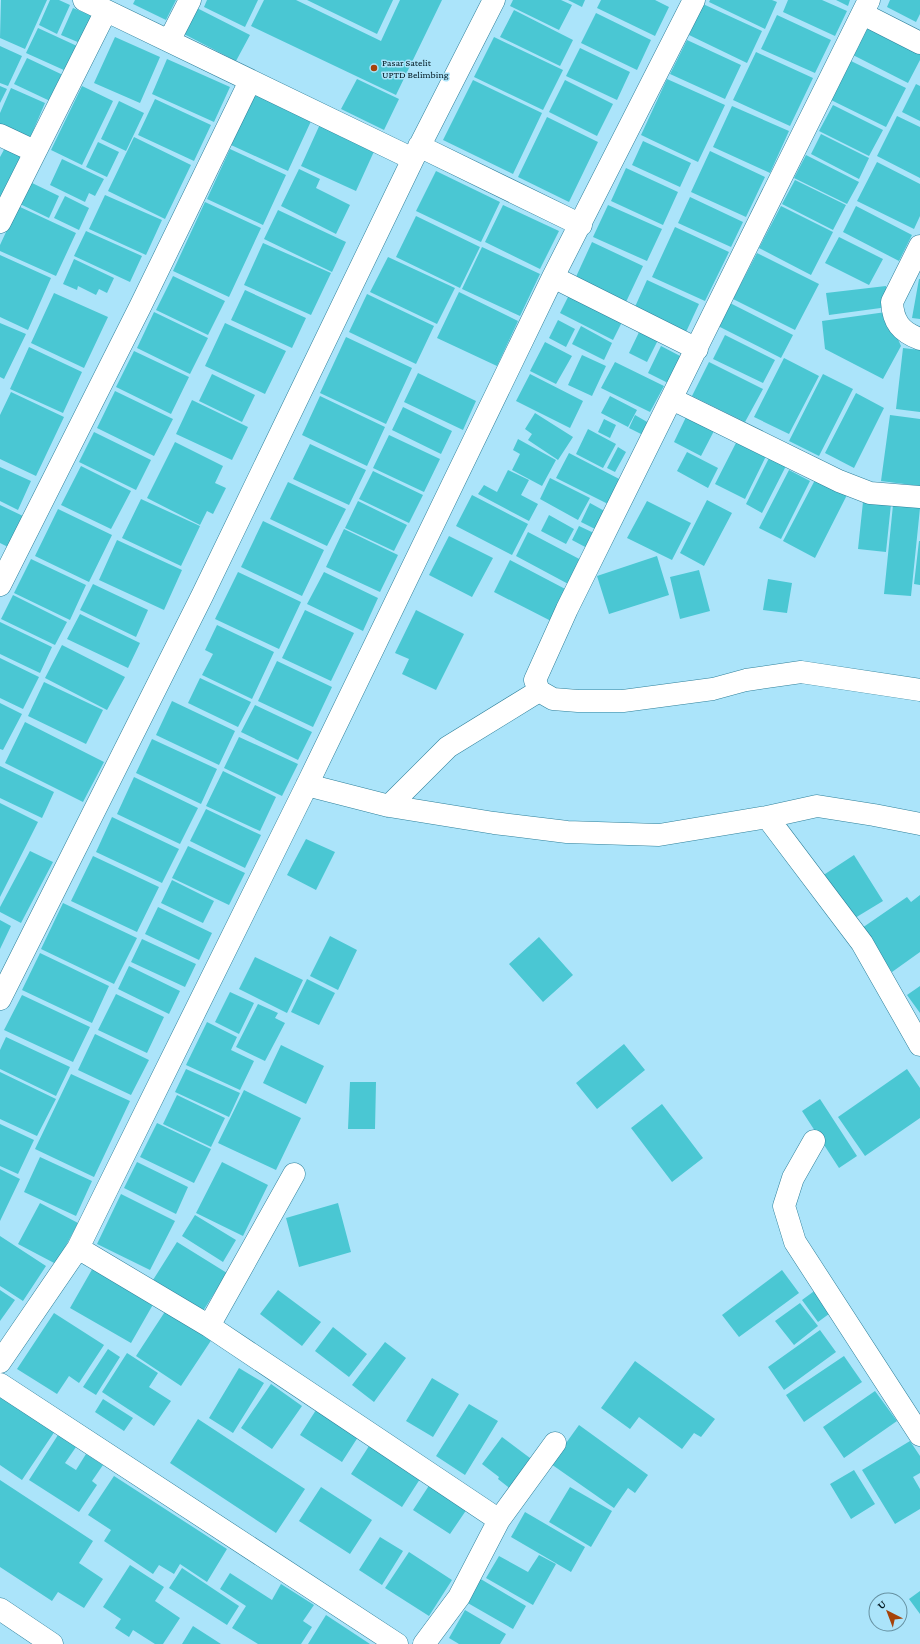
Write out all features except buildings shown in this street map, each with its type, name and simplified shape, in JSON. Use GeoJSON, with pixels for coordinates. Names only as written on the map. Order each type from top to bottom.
{"type":"FeatureCollection","features":[{"type":"Feature","properties":{"kind":"street"},"geometry":{"type":"LineString","coordinates":[[84,0],[250,81],[581,225]]}},
{"type":"Feature","properties":{"kind":"street"},"geometry":{"type":"LineString","coordinates":[[169,41],[190,0]]}},
{"type":"Feature","properties":{"kind":"street"},"geometry":{"type":"LineString","coordinates":[[0,999],[202,596],[416,152],[494,0]]}},
{"type":"Feature","properties":{"kind":"street"},"geometry":{"type":"LineString","coordinates":[[0,1362],[78,1248],[307,785],[553,277],[581,225],[694,0]]}},
{"type":"Feature","properties":{"kind":"street"},"geometry":{"type":"LineString","coordinates":[[920,43],[866,7],[567,609],[535,680],[539,691],[553,699],[566,700],[624,701],[714,689],[746,680],[801,672],[920,690]]}},
{"type":"Feature","properties":{"kind":"street"},"geometry":{"type":"LineString","coordinates":[[0,222],[34,151],[106,11]]}},
{"type":"Feature","properties":{"kind":"street"},"geometry":{"type":"LineString","coordinates":[[0,585],[140,307],[250,81]]}},
{"type":"Feature","properties":{"kind":"street"},"geometry":{"type":"LineString","coordinates":[[0,135],[34,151]]}},
{"type":"Feature","properties":{"kind":"street"},"geometry":{"type":"LineString","coordinates":[[920,246],[892,302],[892,310],[898,325],[908,334],[920,339]]}},
{"type":"Feature","properties":{"kind":"street"},"geometry":{"type":"LineString","coordinates":[[553,277],[697,349]]}},
{"type":"Feature","properties":{"kind":"street"},"geometry":{"type":"LineString","coordinates":[[672,399],[839,481],[870,493],[920,497]]}},
{"type":"Feature","properties":{"kind":"street"},"geometry":{"type":"LineString","coordinates":[[389,806],[448,747],[539,691]]}},
{"type":"Feature","properties":{"kind":"street"},"geometry":{"type":"LineString","coordinates":[[307,785],[389,806],[494,823],[567,832],[659,835],[767,817],[817,806],[920,824]]}},
{"type":"Feature","properties":{"kind":"street"},"geometry":{"type":"LineString","coordinates":[[767,817],[862,943],[920,1045]]}},
{"type":"Feature","properties":{"kind":"street"},"geometry":{"type":"LineString","coordinates":[[814,1141],[793,1178],[784,1206],[796,1242],[920,1435]]}},
{"type":"Feature","properties":{"kind":"street"},"geometry":{"type":"LineString","coordinates":[[209,1326],[294,1174]]}},
{"type":"Feature","properties":{"kind":"street"},"geometry":{"type":"LineString","coordinates":[[78,1248],[209,1326],[499,1520]]}},
{"type":"Feature","properties":{"kind":"street"},"geometry":{"type":"LineString","coordinates":[[0,1384],[397,1644]]}},
{"type":"Feature","properties":{"kind":"street"},"geometry":{"type":"LineString","coordinates":[[424,1644],[459,1597],[499,1520],[555,1444]]}},
{"type":"Feature","properties":{"kind":"street"},"geometry":{"type":"LineString","coordinates":[[0,1609],[52,1644]]}},
{"type":"Feature","properties":{"kind":"place","name":"Pasar Satelit UPTD Belimbing"},"geometry":{"type":"Point","coordinates":[374,68]}}]}
